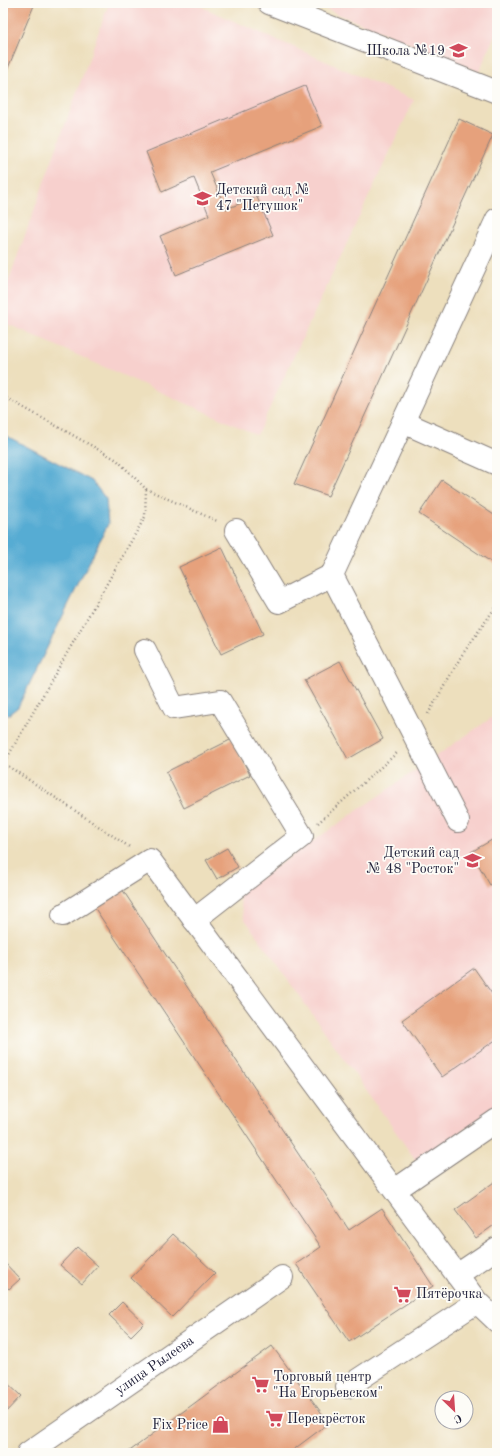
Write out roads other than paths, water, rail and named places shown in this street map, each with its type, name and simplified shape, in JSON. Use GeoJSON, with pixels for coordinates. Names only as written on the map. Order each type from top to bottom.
{"type":"FeatureCollection","features":[{"type":"Feature","properties":{"kind":"street"},"geometry":{"type":"LineString","coordinates":[[269,3],[497,92]]}},
{"type":"Feature","properties":{"kind":"street"},"geometry":{"type":"LineString","coordinates":[[236,530],[279,602],[332,575],[497,219]]}},
{"type":"Feature","properties":{"kind":"street"},"geometry":{"type":"LineString","coordinates":[[403,422],[497,464]]}},
{"type":"Feature","properties":{"kind":"street"},"geometry":{"type":"LineString","coordinates":[[332,575],[458,821]]}},
{"type":"Feature","properties":{"kind":"street"},"geometry":{"type":"LineString","coordinates":[[145,650],[174,708],[220,701],[302,836],[194,920]]}},
{"type":"Feature","properties":{"kind":"street"},"geometry":{"type":"LineString","coordinates":[[63,914],[150,860],[477,1302],[497,1321]]}},
{"type":"Feature","properties":{"kind":"street"},"geometry":{"type":"LineString","coordinates":[[395,1190],[497,1120]]}},
{"type":"Feature","properties":{"kind":"street"},"geometry":{"type":"LineString","coordinates":[[457,1274],[497,1248]]}},
{"type":"Feature","properties":{"kind":"street","name":"улица Рылеева"},"geometry":{"type":"LineString","coordinates":[[28,1453],[282,1277]]}},
{"type":"Feature","properties":{"kind":"street"},"geometry":{"type":"LineString","coordinates":[[347,1387],[477,1302]]}},
{"type":"Feature","properties":{"kind":"water"},"geometry":{"type":"Polygon","coordinates":[[[3,434],[92,481],[106,499],[108,524],[18,707],[8,715],[3,715],[3,434]]]}},
{"type":"Feature","properties":{"kind":"place","name":"Школа №19"},"geometry":{"type":"Point","coordinates":[458,51]}},
{"type":"Feature","properties":{"kind":"place","name":"Детский сад № 47 \"Петушок\""},"geometry":{"type":"Point","coordinates":[203,198]}},
{"type":"Feature","properties":{"kind":"place","name":"Детский сад № 48 \"Росток\""},"geometry":{"type":"Point","coordinates":[472,861]}},
{"type":"Feature","properties":{"kind":"place","name":"Пятёрочка"},"geometry":{"type":"Point","coordinates":[403,1294]}},
{"type":"Feature","properties":{"kind":"place","name":"Торговый центр \"На Егорьевском\""},"geometry":{"type":"Point","coordinates":[260,1385]}},
{"type":"Feature","properties":{"kind":"place","name":"Перекрёсток"},"geometry":{"type":"Point","coordinates":[274,1419]}},
{"type":"Feature","properties":{"kind":"place","name":"Fix Price"},"geometry":{"type":"Point","coordinates":[221,1425]}}]}
